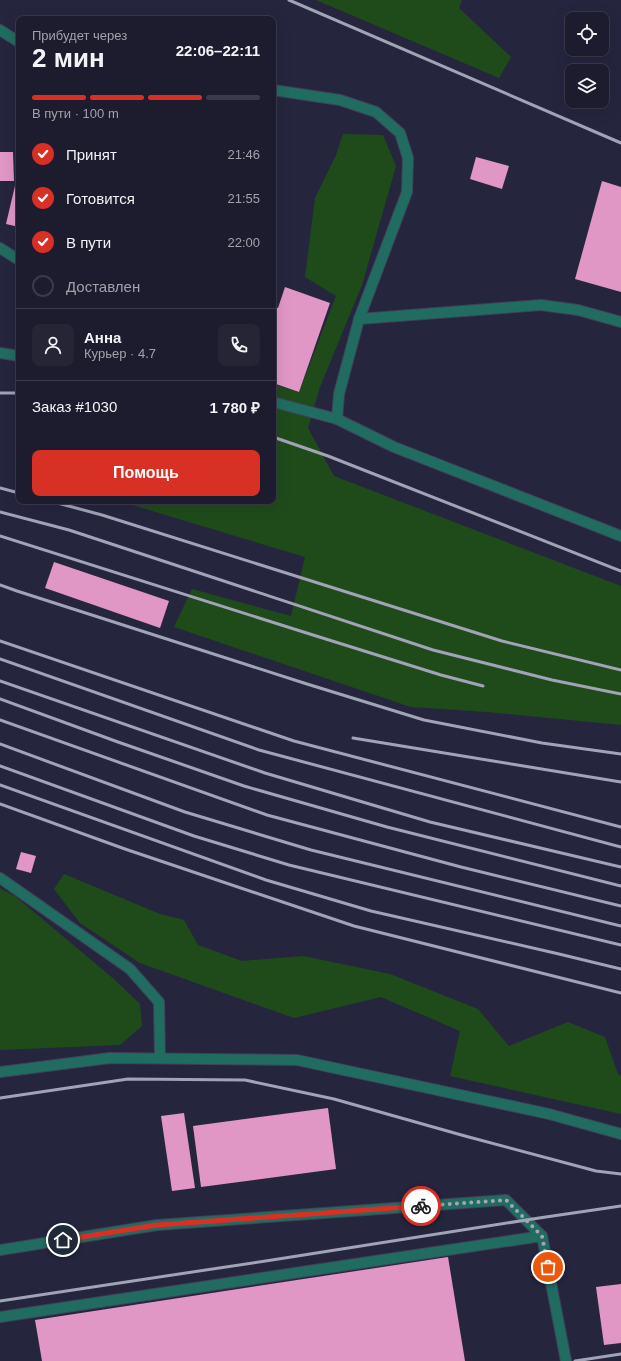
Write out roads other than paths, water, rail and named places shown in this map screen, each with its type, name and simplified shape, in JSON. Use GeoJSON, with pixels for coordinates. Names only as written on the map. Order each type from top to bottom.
{"type":"FeatureCollection","features":[{"type":"Feature","properties":{"kind":"street"},"geometry":{"type":"LineString","coordinates":[[0,30],[16,40]]}},
{"type":"Feature","properties":{"kind":"street"},"geometry":{"type":"LineString","coordinates":[[276,90],[340,100],[376,112],[400,133],[408,158],[407,192],[359,319],[339,394],[336,419]]}},
{"type":"Feature","properties":{"kind":"street"},"geometry":{"type":"LineString","coordinates":[[0,248],[16,258]]}},
{"type":"Feature","properties":{"kind":"street"},"geometry":{"type":"LineString","coordinates":[[359,319],[541,305],[578,310],[621,322]]}},
{"type":"Feature","properties":{"kind":"street"},"geometry":{"type":"LineString","coordinates":[[0,353],[16,356]]}},
{"type":"Feature","properties":{"kind":"street"},"geometry":{"type":"LineString","coordinates":[[276,403],[336,419],[394,447],[621,536]]}},
{"type":"Feature","properties":{"kind":"street"},"geometry":{"type":"LineString","coordinates":[[0,878],[130,969],[159,1002],[160,1058]]}},
{"type":"Feature","properties":{"kind":"street"},"geometry":{"type":"LineString","coordinates":[[0,1072],[110,1058],[297,1060],[549,1114],[621,1134]]}},
{"type":"Feature","properties":{"kind":"street"},"geometry":{"type":"LineString","coordinates":[[0,1250],[157,1225],[506,1200],[542,1236],[566,1361]]}},
{"type":"Feature","properties":{"kind":"street"},"geometry":{"type":"LineString","coordinates":[[0,1317],[542,1236]]}},
{"type":"Feature","properties":{"kind":"railway"},"geometry":{"type":"LineString","coordinates":[[289,0],[621,143]]}},
{"type":"Feature","properties":{"kind":"railway"},"geometry":{"type":"LineString","coordinates":[[0,393],[16,393]]}},
{"type":"Feature","properties":{"kind":"railway"},"geometry":{"type":"LineString","coordinates":[[276,438],[328,456],[621,571]]}},
{"type":"Feature","properties":{"kind":"railway"},"geometry":{"type":"LineString","coordinates":[[0,488],[16,492]]}},
{"type":"Feature","properties":{"kind":"railway"},"geometry":{"type":"LineString","coordinates":[[61,504],[102,515],[502,641],[621,670]]}},
{"type":"Feature","properties":{"kind":"railway"},"geometry":{"type":"LineString","coordinates":[[0,512],[69,530],[433,650],[552,680],[621,694]]}},
{"type":"Feature","properties":{"kind":"railway"},"geometry":{"type":"LineString","coordinates":[[0,536],[441,675],[483,686]]}},
{"type":"Feature","properties":{"kind":"railway"},"geometry":{"type":"LineString","coordinates":[[0,585],[424,720],[542,743],[621,754]]}},
{"type":"Feature","properties":{"kind":"railway"},"geometry":{"type":"LineString","coordinates":[[0,641],[294,741],[621,827]]}},
{"type":"Feature","properties":{"kind":"railway"},"geometry":{"type":"LineString","coordinates":[[0,659],[259,750],[621,847]]}},
{"type":"Feature","properties":{"kind":"railway"},"geometry":{"type":"LineString","coordinates":[[0,681],[265,773],[430,822],[621,867]]}},
{"type":"Feature","properties":{"kind":"railway"},"geometry":{"type":"LineString","coordinates":[[0,699],[244,786],[387,827],[621,886]]}},
{"type":"Feature","properties":{"kind":"railway"},"geometry":{"type":"LineString","coordinates":[[0,720],[267,815],[461,867],[621,906]]}},
{"type":"Feature","properties":{"kind":"railway"},"geometry":{"type":"LineString","coordinates":[[353,738],[621,782]]}},
{"type":"Feature","properties":{"kind":"railway"},"geometry":{"type":"LineString","coordinates":[[0,744],[185,812],[311,850],[621,926]]}},
{"type":"Feature","properties":{"kind":"railway"},"geometry":{"type":"LineString","coordinates":[[0,766],[194,836],[289,865],[621,945]]}},
{"type":"Feature","properties":{"kind":"railway"},"geometry":{"type":"LineString","coordinates":[[0,785],[266,880],[371,911],[621,969]]}},
{"type":"Feature","properties":{"kind":"railway"},"geometry":{"type":"LineString","coordinates":[[0,804],[125,849],[354,926],[621,993]]}},
{"type":"Feature","properties":{"kind":"railway"},"geometry":{"type":"LineString","coordinates":[[0,1098],[128,1079],[245,1080],[334,1099],[596,1171],[621,1174]]}},
{"type":"Feature","properties":{"kind":"railway"},"geometry":{"type":"LineString","coordinates":[[0,1301],[621,1206]]}},
{"type":"Feature","properties":{"kind":"railway"},"geometry":{"type":"LineString","coordinates":[[575,1361],[621,1354]]}}]}
